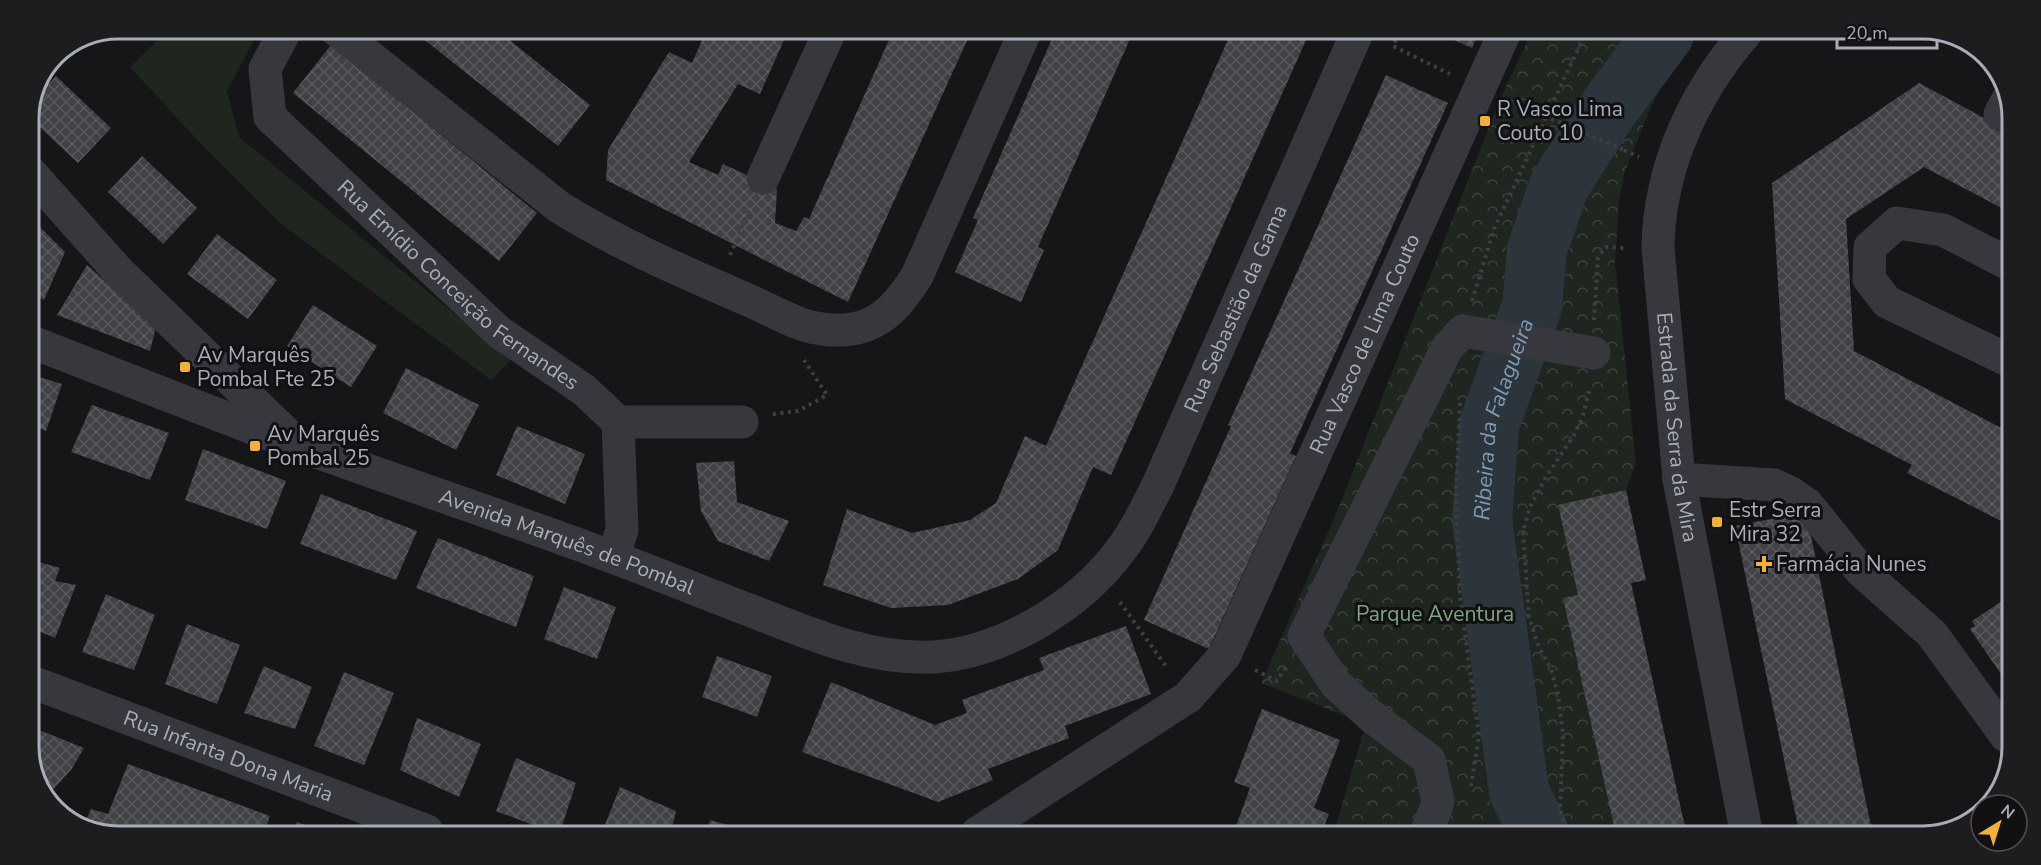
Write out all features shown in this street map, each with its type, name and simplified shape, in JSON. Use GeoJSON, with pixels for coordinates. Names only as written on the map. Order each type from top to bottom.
{"type":"FeatureCollection","features":[{"type":"Feature","properties":{"kind":"street","name":"Rua Emídio Conceição Fernandes"},"geometry":{"type":"LineString","coordinates":[[281,39],[265,69],[270,117],[499,332],[584,390],[618,422]]}},
{"type":"Feature","properties":{"kind":"street"},"geometry":{"type":"LineString","coordinates":[[348,39],[559,207],[587,224],[716,286],[810,327],[843,329],[872,323],[892,310],[917,276],[1022,39]]}},
{"type":"Feature","properties":{"kind":"street"},"geometry":{"type":"LineString","coordinates":[[763,178],[826,39]]}},
{"type":"Feature","properties":{"kind":"street","name":"Rua Sebastião da Gama"},"geometry":{"type":"LineString","coordinates":[[1100,574],[1130,536],[1158,485],[1354,39]]}},
{"type":"Feature","properties":{"kind":"street","name":"Rua Vasco de Lima Couto"},"geometry":{"type":"LineString","coordinates":[[988,826],[1188,697],[1225,655],[1501,39]]}},
{"type":"Feature","properties":{"kind":"street","name":"Estrada da Serra da Mira"},"geometry":{"type":"LineString","coordinates":[[1741,39],[1705,89],[1678,146],[1664,194],[1659,222],[1659,248],[1679,479],[1745,826]]}},
{"type":"Feature","properties":{"kind":"street"},"geometry":{"type":"LineString","coordinates":[[39,182],[120,272],[298,445]]}},
{"type":"Feature","properties":{"kind":"street"},"geometry":{"type":"LineString","coordinates":[[2002,260],[1943,230],[1896,223],[1870,247],[1869,279],[1887,302],[2002,357]]}},
{"type":"Feature","properties":{"kind":"street"},"geometry":{"type":"LineString","coordinates":[[1429,826],[1438,802],[1429,760],[1371,716],[1336,684],[1304,636],[1447,348],[1478,334],[1594,353]]}},
{"type":"Feature","properties":{"kind":"street","name":"Avenida Marquês de Pombal"},"geometry":{"type":"LineString","coordinates":[[39,344],[298,445],[613,557],[836,644],[888,656],[945,655],[968,651],[1013,635],[1053,614],[1085,590],[1100,574]]}},
{"type":"Feature","properties":{"kind":"street"},"geometry":{"type":"LineString","coordinates":[[613,557],[622,530],[618,422],[742,422]]}},
{"type":"Feature","properties":{"kind":"street"},"geometry":{"type":"LineString","coordinates":[[1679,479],[1774,485],[1807,504],[1861,571],[1932,634],[2002,730]]}},
{"type":"Feature","properties":{"kind":"street","name":"Rua Infanta Dona Maria"},"geometry":{"type":"LineString","coordinates":[[39,685],[414,826]]}},
{"type":"Feature","properties":{"kind":"path"},"geometry":{"type":"LineString","coordinates":[[1396,39],[1393,46],[1480,89]]}},
{"type":"Feature","properties":{"kind":"path"},"geometry":{"type":"LineString","coordinates":[[1478,334],[1494,229],[1583,39]]}},
{"type":"Feature","properties":{"kind":"path"},"geometry":{"type":"LineString","coordinates":[[1510,102],[1624,150]]}},
{"type":"Feature","properties":{"kind":"path"},"geometry":{"type":"LineString","coordinates":[[716,286],[763,178]]}},
{"type":"Feature","properties":{"kind":"path"},"geometry":{"type":"LineString","coordinates":[[1566,826],[1560,810],[1563,735],[1558,695],[1551,669],[1529,617],[1523,531],[1530,507],[1540,487],[1574,435],[1583,414],[1594,371],[1598,258],[1605,247],[1659,248]]}},
{"type":"Feature","properties":{"kind":"path"},"geometry":{"type":"LineString","coordinates":[[742,422],[798,411],[827,395],[804,359],[810,327]]}},
{"type":"Feature","properties":{"kind":"path"},"geometry":{"type":"LineString","coordinates":[[1460,402],[1456,496],[1460,597],[1479,736],[1470,791]]}},
{"type":"Feature","properties":{"kind":"path"},"geometry":{"type":"LineString","coordinates":[[1100,574],[1188,697]]}},
{"type":"Feature","properties":{"kind":"path"},"geometry":{"type":"LineString","coordinates":[[1225,655],[1277,681],[1304,636]]}},
{"type":"Feature","properties":{"kind":"green space"},"geometry":{"type":"Polygon","coordinates":[[[159,39],[255,39],[227,91],[239,137],[511,360],[491,380],[280,223],[203,146],[130,67],[159,39]]]}},
{"type":"Feature","properties":{"kind":"green space","name":"Parque Aventura"},"geometry":{"type":"Polygon","coordinates":[[[1529,39],[1691,39],[1668,72],[1648,114],[1624,174],[1619,202],[1615,262],[1636,464],[1626,490],[1558,506],[1578,595],[1563,598],[1614,826],[1335,826],[1366,724],[1261,683],[1336,514],[1501,97],[1529,39]]]}},
{"type":"Feature","properties":{"kind":"building"},"geometry":{"type":"Polygon","coordinates":[[[423,39],[508,39],[590,105],[558,146],[423,39]]]}},
{"type":"Feature","properties":{"kind":"building"},"geometry":{"type":"Polygon","coordinates":[[[702,39],[784,39],[760,94],[738,84],[689,162],[718,175],[723,164],[777,189],[775,223],[796,231],[804,217],[809,219],[889,39],[968,39],[848,302],[606,180],[608,150],[669,52],[692,63],[702,39]]]}},
{"type":"Feature","properties":{"kind":"building"},"geometry":{"type":"Polygon","coordinates":[[[1052,39],[1130,39],[1038,247],[1044,250],[1021,302],[955,272],[978,220],[973,218],[1052,39]]]}},
{"type":"Feature","properties":{"kind":"building"},"geometry":{"type":"Polygon","coordinates":[[[1228,39],[1307,39],[1111,475],[1093,467],[1058,550],[1018,579],[948,605],[891,608],[823,585],[847,509],[912,533],[970,520],[996,503],[1025,436],[1046,446],[1228,39]]]}},
{"type":"Feature","properties":{"kind":"building"},"geometry":{"type":"Polygon","coordinates":[[[1452,39],[1476,39],[1472,48],[1452,39]]]}},
{"type":"Feature","properties":{"kind":"building"},"geometry":{"type":"Polygon","coordinates":[[[331,45],[537,213],[499,261],[293,93],[331,45]]]}},
{"type":"Feature","properties":{"kind":"building"},"geometry":{"type":"Polygon","coordinates":[[[1386,75],[1448,103],[1290,453],[1296,456],[1209,649],[1144,620],[1231,426],[1228,425],[1386,75]]]}},
{"type":"Feature","properties":{"kind":"building"},"geometry":{"type":"Polygon","coordinates":[[[56,76],[111,128],[78,163],[39,126],[39,113],[46,87],[56,76]]]}},
{"type":"Feature","properties":{"kind":"building"},"geometry":{"type":"Polygon","coordinates":[[[1919,83],[2002,128],[2002,208],[1924,167],[1846,219],[1854,351],[2002,428],[2002,521],[1907,473],[1912,465],[1785,399],[1772,183],[1919,83]]]}},
{"type":"Feature","properties":{"kind":"building"},"geometry":{"type":"Polygon","coordinates":[[[142,156],[197,208],[163,244],[108,192],[142,156]]]}},
{"type":"Feature","properties":{"kind":"building"},"geometry":{"type":"Polygon","coordinates":[[[39,226],[65,252],[44,300],[39,298],[39,226]]]}},
{"type":"Feature","properties":{"kind":"building"},"geometry":{"type":"Polygon","coordinates":[[[217,234],[277,280],[248,319],[187,274],[217,234]]]}},
{"type":"Feature","properties":{"kind":"building"},"geometry":{"type":"Polygon","coordinates":[[[87,265],[156,327],[150,351],[57,315],[87,265]]]}},
{"type":"Feature","properties":{"kind":"building"},"geometry":{"type":"Polygon","coordinates":[[[313,305],[377,346],[351,387],[287,346],[313,305]]]}},
{"type":"Feature","properties":{"kind":"building"},"geometry":{"type":"Polygon","coordinates":[[[406,368],[479,405],[456,450],[383,413],[406,368]]]}},
{"type":"Feature","properties":{"kind":"building"},"geometry":{"type":"Polygon","coordinates":[[[39,377],[62,384],[46,431],[39,428],[39,377]]]}},
{"type":"Feature","properties":{"kind":"building"},"geometry":{"type":"Polygon","coordinates":[[[92,405],[169,433],[150,480],[71,452],[92,405]]]}},
{"type":"Feature","properties":{"kind":"building"},"geometry":{"type":"Polygon","coordinates":[[[517,426],[585,454],[565,504],[496,475],[517,426]]]}},
{"type":"Feature","properties":{"kind":"building"},"geometry":{"type":"Polygon","coordinates":[[[203,449],[286,481],[267,529],[185,500],[203,449]]]}},
{"type":"Feature","properties":{"kind":"building"},"geometry":{"type":"Polygon","coordinates":[[[734,461],[737,502],[789,521],[769,561],[718,541],[701,511],[696,463],[734,461]]]}},
{"type":"Feature","properties":{"kind":"building"},"geometry":{"type":"Polygon","coordinates":[[[1626,490],[1646,580],[1631,583],[1685,826],[1614,826],[1563,598],[1578,595],[1558,505],[1626,490]]]}},
{"type":"Feature","properties":{"kind":"building"},"geometry":{"type":"Polygon","coordinates":[[[321,494],[417,531],[396,580],[300,544],[321,494]]]}},
{"type":"Feature","properties":{"kind":"building"},"geometry":{"type":"Polygon","coordinates":[[[1806,512],[1871,826],[1798,826],[1735,526],[1806,512]]]}},
{"type":"Feature","properties":{"kind":"building"},"geometry":{"type":"Polygon","coordinates":[[[438,538],[534,576],[516,627],[416,588],[438,538]]]}},
{"type":"Feature","properties":{"kind":"building"},"geometry":{"type":"Polygon","coordinates":[[[39,562],[60,568],[55,581],[76,585],[55,638],[39,631],[39,562]]]}},
{"type":"Feature","properties":{"kind":"building"},"geometry":{"type":"Polygon","coordinates":[[[564,587],[616,607],[597,659],[544,639],[564,587]]]}},
{"type":"Feature","properties":{"kind":"building"},"geometry":{"type":"Polygon","coordinates":[[[106,594],[155,615],[134,670],[82,652],[106,594]]]}},
{"type":"Feature","properties":{"kind":"building"},"geometry":{"type":"Polygon","coordinates":[[[2002,601],[2002,676],[1970,629],[1975,626],[1972,621],[2002,601]]]}},
{"type":"Feature","properties":{"kind":"building"},"geometry":{"type":"Polygon","coordinates":[[[187,624],[240,645],[217,704],[165,684],[187,624]]]}},
{"type":"Feature","properties":{"kind":"building"},"geometry":{"type":"Polygon","coordinates":[[[1126,626],[1151,694],[1065,726],[1069,738],[988,769],[993,780],[938,802],[802,752],[831,682],[935,725],[967,713],[962,700],[1044,670],[1039,658],[1126,626]]]}},
{"type":"Feature","properties":{"kind":"building"},"geometry":{"type":"Polygon","coordinates":[[[717,656],[772,676],[757,717],[702,697],[717,656]]]}},
{"type":"Feature","properties":{"kind":"building"},"geometry":{"type":"Polygon","coordinates":[[[264,666],[312,687],[295,729],[244,713],[264,666]]]}},
{"type":"Feature","properties":{"kind":"building"},"geometry":{"type":"Polygon","coordinates":[[[344,672],[394,693],[364,765],[314,746],[344,672]]]}},
{"type":"Feature","properties":{"kind":"building"},"geometry":{"type":"Polygon","coordinates":[[[1262,709],[1340,740],[1314,808],[1329,814],[1324,826],[1236,826],[1250,788],[1234,782],[1262,709]]]}},
{"type":"Feature","properties":{"kind":"building"},"geometry":{"type":"Polygon","coordinates":[[[417,718],[481,744],[459,797],[400,770],[417,718]]]}},
{"type":"Feature","properties":{"kind":"building"},"geometry":{"type":"Polygon","coordinates":[[[39,730],[84,748],[71,770],[52,791],[43,773],[39,752],[39,730]]]}},
{"type":"Feature","properties":{"kind":"building"},"geometry":{"type":"Polygon","coordinates":[[[516,758],[576,783],[562,826],[535,826],[496,811],[516,758]]]}},
{"type":"Feature","properties":{"kind":"building"},"geometry":{"type":"Polygon","coordinates":[[[128,764],[270,816],[266,826],[118,826],[86,819],[91,809],[108,814],[128,764]]]}},
{"type":"Feature","properties":{"kind":"building"},"geometry":{"type":"Polygon","coordinates":[[[620,787],[676,811],[672,826],[604,826],[620,787]]]}},
{"type":"Feature","properties":{"kind":"building"},"geometry":{"type":"Polygon","coordinates":[[[710,820],[732,826],[708,826],[710,820]]]}},
{"type":"Feature","properties":{"kind":"building"},"geometry":{"type":"Polygon","coordinates":[[[297,822],[308,826],[296,826],[297,822]]]}},
{"type":"Feature","properties":{"kind":"waterway","name":"Ribeira da Falagueira"},"geometry":{"type":"LineString","coordinates":[[1536,826],[1519,791],[1482,520],[1489,425],[1532,306],[1537,250],[1559,186],[1608,109],[1660,39]]}},
{"type":"Feature","properties":{"kind":"place","name":"R Vasco Lima Couto 10"},"geometry":{"type":"Point","coordinates":[1485,121]}},
{"type":"Feature","properties":{"kind":"place","name":"Av Marquês Pombal Fte 25"},"geometry":{"type":"Point","coordinates":[185,367]}},
{"type":"Feature","properties":{"kind":"place","name":"Av Marquês Pombal 25"},"geometry":{"type":"Point","coordinates":[255,446]}},
{"type":"Feature","properties":{"kind":"place","name":"Estr Serra Mira 32"},"geometry":{"type":"Point","coordinates":[1717,522]}},
{"type":"Feature","properties":{"kind":"place","name":"Farmácia Nunes"},"geometry":{"type":"Point","coordinates":[1764,564]}}]}
